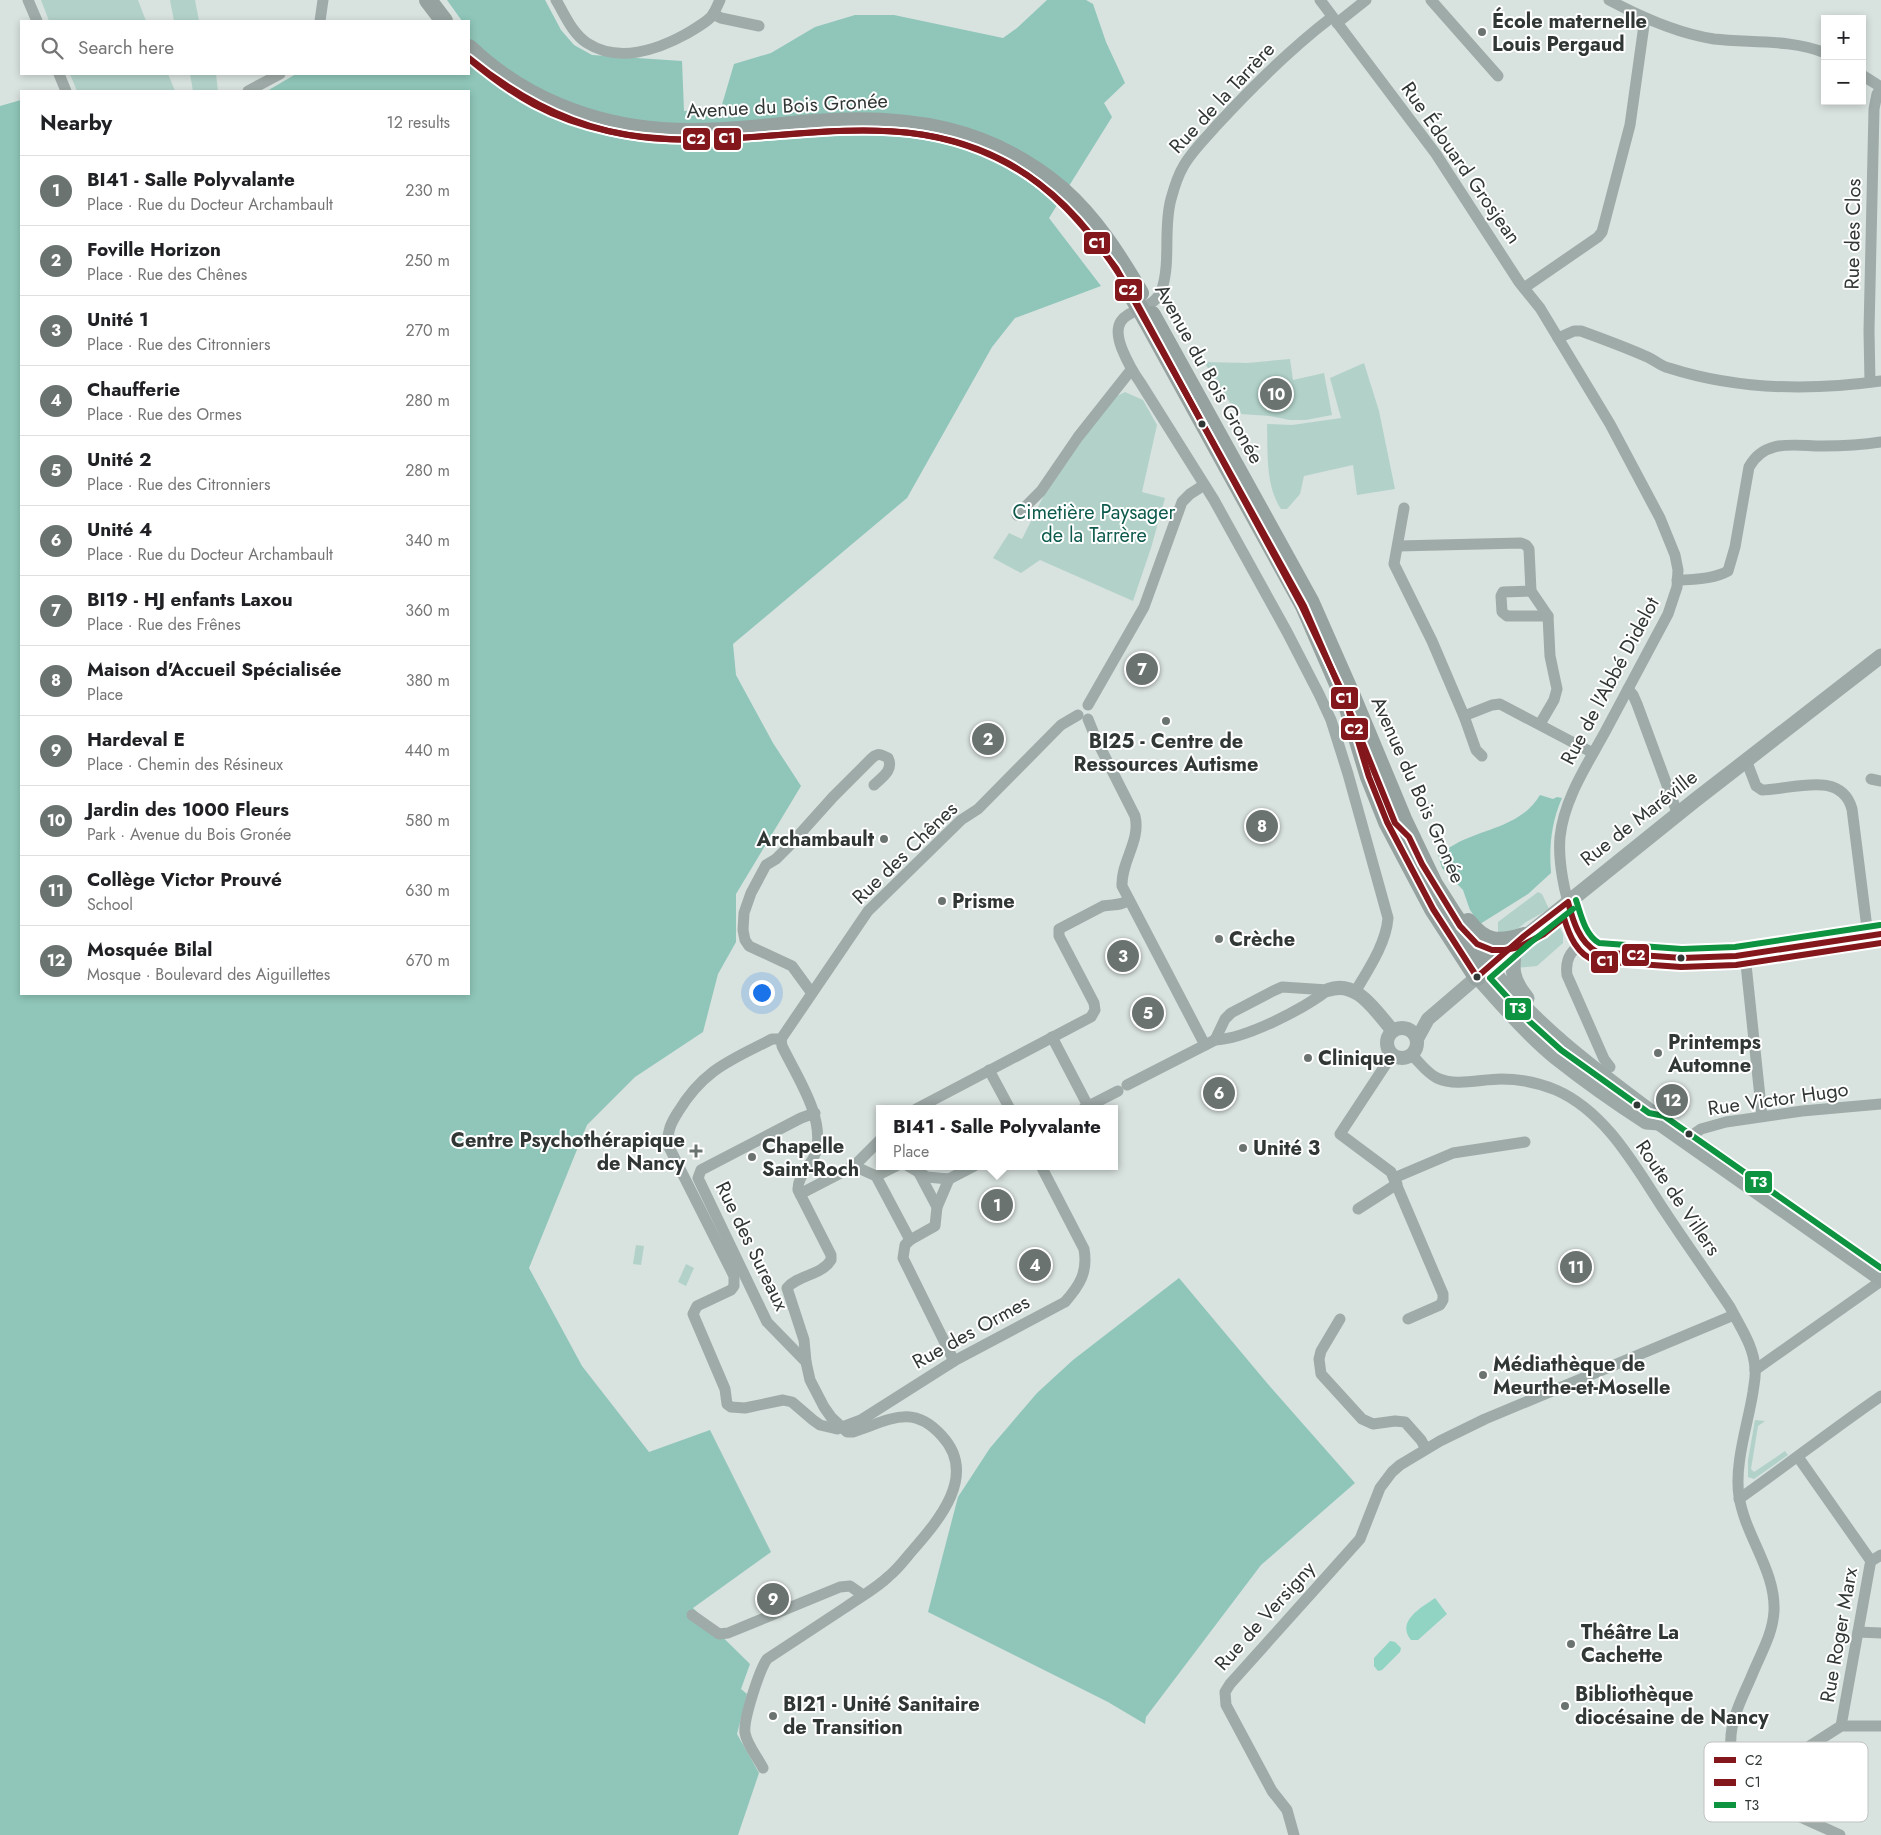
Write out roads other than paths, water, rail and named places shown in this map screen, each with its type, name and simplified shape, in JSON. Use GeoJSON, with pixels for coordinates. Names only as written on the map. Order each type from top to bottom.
{"type":"FeatureCollection","features":[{"type":"Feature","properties":{"kind":"main road"},"geometry":{"type":"LineString","coordinates":[[419,0],[433,20]]}},
{"type":"Feature","properties":{"kind":"main road"},"geometry":{"type":"LineString","coordinates":[[428,0],[443,20]]}},
{"type":"Feature","properties":{"kind":"main road","name":"Avenue du Bois Gronée"},"geometry":{"type":"LineString","coordinates":[[470,49],[503,76],[537,97],[572,112],[624,127],[700,132],[836,122],[874,121],[926,125],[969,137],[1018,158],[1063,191],[1101,233],[1121,261],[1137,295],[1304,606],[1347,705],[1369,777],[1387,822],[1409,867],[1433,909],[1483,972]]}},
{"type":"Feature","properties":{"kind":"main road","name":"Avenue du Bois Gronée"},"geometry":{"type":"LineString","coordinates":[[470,59],[507,88],[543,108],[592,127],[629,136],[693,140],[813,131],[873,129],[918,132],[965,144],[1018,168],[1057,198],[1085,226],[1137,295]]}},
{"type":"Feature","properties":{"kind":"main road","name":"Avenue du Bois Gronée"},"geometry":{"type":"LineString","coordinates":[[1149,317],[1310,601],[1403,819],[1483,972]]}},
{"type":"Feature","properties":{"kind":"main road","name":"Rue de Maréville"},"geometry":{"type":"LineString","coordinates":[[1483,972],[1520,940],[1746,760],[1881,656]]}},
{"type":"Feature","properties":{"kind":"main road"},"geometry":{"type":"LineString","coordinates":[[1403,819],[1412,824],[1436,871],[1467,922],[1476,933],[1486,939],[1499,941],[1520,940],[1512,970],[1518,987],[1534,1007],[1538,1022]]}},
{"type":"Feature","properties":{"kind":"main road"},"geometry":{"type":"LineString","coordinates":[[1483,972],[1597,1072],[1654,1114],[1659,1123],[1881,1280]]}},
{"type":"Feature","properties":{"kind":"main road"},"geometry":{"type":"LineString","coordinates":[[1483,972],[1526,1030],[1554,1056],[1646,1122],[1659,1123]]}},
{"type":"Feature","properties":{"kind":"street"},"geometry":{"type":"LineString","coordinates":[[28,0],[37,20]]}},
{"type":"Feature","properties":{"kind":"street"},"geometry":{"type":"LineString","coordinates":[[320,20],[323,0]]}},
{"type":"Feature","properties":{"kind":"street"},"geometry":{"type":"LineString","coordinates":[[556,0],[576,34],[596,47],[611,52],[651,50],[669,43],[692,31],[713,14],[720,0]]}},
{"type":"Feature","properties":{"kind":"street","name":"Rue Édouard Grosjean"},"geometry":{"type":"LineString","coordinates":[[1320,0],[1436,154],[1567,350]]}},
{"type":"Feature","properties":{"kind":"street"},"geometry":{"type":"LineString","coordinates":[[1335,20],[1366,0]]}},
{"type":"Feature","properties":{"kind":"street"},"geometry":{"type":"LineString","coordinates":[[1432,0],[1498,76]]}},
{"type":"Feature","properties":{"kind":"street"},"geometry":{"type":"LineString","coordinates":[[1609,0],[1645,18],[1712,38],[1803,46],[1820,51]]}},
{"type":"Feature","properties":{"kind":"street"},"geometry":{"type":"LineString","coordinates":[[713,14],[721,18],[759,26]]}},
{"type":"Feature","properties":{"kind":"street"},"geometry":{"type":"LineString","coordinates":[[1524,288],[1598,237],[1602,232],[1630,125],[1645,18]]}},
{"type":"Feature","properties":{"kind":"street","name":"Rue de la Tarrère"},"geometry":{"type":"LineString","coordinates":[[1131,370],[1118,336],[1118,326],[1124,318],[1160,296],[1165,275],[1168,215],[1183,165],[1194,150],[1251,88],[1310,35],[1335,20]]}},
{"type":"Feature","properties":{"kind":"street"},"geometry":{"type":"LineString","coordinates":[[59,75],[66,90]]}},
{"type":"Feature","properties":{"kind":"street"},"geometry":{"type":"LineString","coordinates":[[250,90],[278,75]]}},
{"type":"Feature","properties":{"kind":"street"},"geometry":{"type":"LineString","coordinates":[[1866,79],[1881,88]]}},
{"type":"Feature","properties":{"kind":"street","name":"Rue des Clos"},"geometry":{"type":"LineString","coordinates":[[1878,382],[1869,331],[1874,109],[1877,94],[1881,88]]}},
{"type":"Feature","properties":{"kind":"street"},"geometry":{"type":"LineString","coordinates":[[1558,338],[1574,331],[1581,331],[1647,356],[1668,368],[1708,379],[1749,386],[1840,386],[1878,382]]}},
{"type":"Feature","properties":{"kind":"street","name":"Rue de l'Abbé Didelot"},"geometry":{"type":"LineString","coordinates":[[1567,350],[1610,424],[1660,518],[1676,556],[1678,580],[1675,596],[1668,614],[1570,799],[1560,838],[1563,875],[1568,902],[1584,943]]}},
{"type":"Feature","properties":{"kind":"street"},"geometry":{"type":"LineString","coordinates":[[1017,515],[1041,491],[1081,433],[1131,370],[1204,485],[1287,632],[1331,720],[1388,918],[1387,929],[1382,942],[1356,992]]}},
{"type":"Feature","properties":{"kind":"street"},"geometry":{"type":"LineString","coordinates":[[1678,580],[1720,575],[1728,571],[1735,547],[1749,467],[1752,461],[1762,452],[1768,448],[1788,444],[1838,445],[1881,442]]}},
{"type":"Feature","properties":{"kind":"street","name":"Rue des Chênes"},"geometry":{"type":"LineString","coordinates":[[781,1038],[868,911],[961,820],[978,809],[1061,725],[1083,717],[1080,707],[1088,705],[1144,608],[1182,502],[1204,485]]}},
{"type":"Feature","properties":{"kind":"street"},"geometry":{"type":"LineString","coordinates":[[1404,508],[1394,564],[1429,635],[1464,716],[1476,750],[1482,756]]}},
{"type":"Feature","properties":{"kind":"street"},"geometry":{"type":"LineString","coordinates":[[1398,546],[1521,542],[1526,545],[1529,549],[1531,591],[1548,616],[1550,656],[1557,689],[1554,700],[1540,724]]}},
{"type":"Feature","properties":{"kind":"street"},"geometry":{"type":"LineString","coordinates":[[1531,591],[1506,591],[1502,593],[1502,612],[1507,616],[1548,616]]}},
{"type":"Feature","properties":{"kind":"street"},"geometry":{"type":"LineString","coordinates":[[1628,689],[1634,697],[1678,815]]}},
{"type":"Feature","properties":{"kind":"street"},"geometry":{"type":"LineString","coordinates":[[1464,716],[1492,705],[1500,704],[1593,753]]}},
{"type":"Feature","properties":{"kind":"street"},"geometry":{"type":"LineString","coordinates":[[1083,717],[1096,739],[1134,816],[1136,824],[1136,837],[1122,879],[1122,886],[1210,1043]]}},
{"type":"Feature","properties":{"kind":"street"},"geometry":{"type":"LineString","coordinates":[[811,992],[792,966],[749,946],[744,940],[744,913],[751,893],[766,865],[776,859],[789,846],[833,797],[872,758],[882,754],[888,758],[890,767],[888,772],[874,785]]}},
{"type":"Feature","properties":{"kind":"street"},"geometry":{"type":"LineString","coordinates":[[1746,760],[1756,786],[1762,790],[1827,784],[1840,790],[1847,796],[1852,809],[1868,936]]}},
{"type":"Feature","properties":{"kind":"street"},"geometry":{"type":"LineString","coordinates":[[923,1105],[1091,1017],[1095,1006],[1059,936],[1058,930],[1103,906],[1111,904],[1120,905],[1129,900]]}},
{"type":"Feature","properties":{"kind":"street"},"geometry":{"type":"LineString","coordinates":[[1610,1067],[1604,1059],[1567,975],[1566,965],[1569,955],[1584,943],[1598,952],[1708,958],[1746,955],[1881,934]]}},
{"type":"Feature","properties":{"kind":"street"},"geometry":{"type":"LineString","coordinates":[[1746,955],[1762,1116]]}},
{"type":"Feature","properties":{"kind":"street","name":"Rue de Maréville"},"geometry":{"type":"LineString","coordinates":[[1417,1039],[1428,1019],[1483,972]]}},
{"type":"Feature","properties":{"kind":"street"},"geometry":{"type":"LineString","coordinates":[[1210,1043],[1231,1013],[1282,987],[1328,990],[1340,987],[1356,992],[1399,1029],[1412,1031],[1417,1039],[1417,1048],[1412,1055],[1402,1058],[1392,1055],[1387,1045],[1387,1038],[1399,1029]]}},
{"type":"Feature","properties":{"kind":"street"},"geometry":{"type":"LineString","coordinates":[[1089,1105],[1210,1043],[1252,1032],[1317,998],[1328,990]]}},
{"type":"Feature","properties":{"kind":"street","name":"Rue de Maréville"},"geometry":{"type":"LineString","coordinates":[[1399,1029],[1428,1019]]}},
{"type":"Feature","properties":{"kind":"street"},"geometry":{"type":"LineString","coordinates":[[763,1768],[745,1736],[744,1725],[761,1668],[767,1659],[889,1576],[924,1538],[950,1500],[957,1469],[955,1458],[948,1444],[936,1428],[925,1421],[911,1416],[895,1417],[853,1432],[847,1432],[842,1427],[837,1429],[820,1425],[792,1402],[783,1400],[745,1408],[731,1407],[728,1404],[725,1389],[693,1314],[697,1306],[730,1290],[735,1282],[668,1144],[667,1134],[672,1122],[690,1094],[718,1066],[772,1039],[781,1038],[782,1046],[815,1113],[818,1126],[818,1144],[812,1163],[798,1185],[800,1194],[858,1162],[876,1144]]}},
{"type":"Feature","properties":{"kind":"street"},"geometry":{"type":"LineString","coordinates":[[1052,1038],[1084,1105]]}},
{"type":"Feature","properties":{"kind":"street"},"geometry":{"type":"LineString","coordinates":[[1392,1055],[1340,1134],[1384,1166],[1396,1181],[1443,1294],[1443,1300],[1440,1305],[1408,1319]]}},
{"type":"Feature","properties":{"kind":"street","name":"Route de Villers"},"geometry":{"type":"LineString","coordinates":[[1412,1055],[1430,1074],[1440,1079],[1451,1082],[1510,1079],[1531,1082],[1568,1096],[1590,1112],[1609,1130],[1632,1163],[1734,1315],[1750,1347],[1755,1370],[1739,1471],[1740,1498],[1769,1578],[1774,1602],[1772,1626],[1734,1717],[1730,1742]]}},
{"type":"Feature","properties":{"kind":"street"},"geometry":{"type":"LineString","coordinates":[[989,1070],[1008,1105]]}},
{"type":"Feature","properties":{"kind":"street","name":"Rue Victor Hugo"},"geometry":{"type":"LineString","coordinates":[[1684,1141],[1706,1127],[1762,1116],[1881,1104]]}},
{"type":"Feature","properties":{"kind":"street","name":"Rue des Sureaux"},"geometry":{"type":"LineString","coordinates":[[806,1362],[767,1322],[698,1178],[701,1170],[801,1118],[815,1113]]}},
{"type":"Feature","properties":{"kind":"street"},"geometry":{"type":"LineString","coordinates":[[1358,1210],[1396,1181],[1452,1153],[1525,1142]]}},
{"type":"Feature","properties":{"kind":"street"},"geometry":{"type":"LineString","coordinates":[[858,1162],[876,1176],[910,1240]]}},
{"type":"Feature","properties":{"kind":"street"},"geometry":{"type":"LineString","coordinates":[[876,1176],[888,1170]]}},
{"type":"Feature","properties":{"kind":"street"},"geometry":{"type":"LineString","coordinates":[[914,1170],[928,1177],[949,1179],[966,1170]]}},
{"type":"Feature","properties":{"kind":"street","name":"Rue des Ormes"},"geometry":{"type":"LineString","coordinates":[[842,1427],[861,1420],[954,1361],[1065,1302],[1074,1291],[1083,1278],[1086,1262],[1084,1249],[1043,1170]]}},
{"type":"Feature","properties":{"kind":"street"},"geometry":{"type":"LineString","coordinates":[[919,1173],[937,1207]]}},
{"type":"Feature","properties":{"kind":"street"},"geometry":{"type":"LineString","coordinates":[[949,1179],[937,1207],[935,1226],[910,1240],[906,1245],[903,1258],[954,1361]]}},
{"type":"Feature","properties":{"kind":"street","name":"Rue des Sureaux"},"geometry":{"type":"LineString","coordinates":[[800,1194],[829,1250],[831,1260],[825,1266],[788,1288],[804,1340],[810,1380],[824,1408],[842,1427]]}},
{"type":"Feature","properties":{"kind":"street"},"geometry":{"type":"LineString","coordinates":[[1755,1370],[1881,1280]]}},
{"type":"Feature","properties":{"kind":"street"},"geometry":{"type":"LineString","coordinates":[[1340,1319],[1321,1351],[1321,1374],[1362,1419],[1373,1424],[1395,1421],[1405,1422],[1421,1440],[1426,1449],[1485,1419],[1734,1315]]}},
{"type":"Feature","properties":{"kind":"street"},"geometry":{"type":"LineString","coordinates":[[1740,1498],[1881,1396]]}},
{"type":"Feature","properties":{"kind":"street","name":"Rue de Versigny"},"geometry":{"type":"LineString","coordinates":[[1294,1835],[1287,1810],[1272,1791],[1259,1769],[1226,1705],[1225,1692],[1362,1535],[1376,1498],[1386,1480],[1400,1465],[1426,1449]]}},
{"type":"Feature","properties":{"kind":"street"},"geometry":{"type":"LineString","coordinates":[[1798,1457],[1876,1558]]}},
{"type":"Feature","properties":{"kind":"street","name":"Rue Roger Marx"},"geometry":{"type":"LineString","coordinates":[[1841,1726],[1858,1632],[1876,1558]]}},
{"type":"Feature","properties":{"kind":"street"},"geometry":{"type":"LineString","coordinates":[[692,1615],[719,1634],[728,1634],[840,1586],[850,1586],[863,1595]]}},
{"type":"Feature","properties":{"kind":"street"},"geometry":{"type":"LineString","coordinates":[[1858,1632],[1881,1633]]}},
{"type":"Feature","properties":{"kind":"street"},"geometry":{"type":"LineString","coordinates":[[1816,1742],[1841,1726],[1881,1726]]}},
{"type":"Feature","properties":{"kind":"street"},"geometry":{"type":"LineString","coordinates":[[1811,1822],[1833,1834]]}},
{"type":"Feature","properties":{"kind":"place","name":"École maternelle Louis Pergaud"},"geometry":{"type":"Point","coordinates":[1482,32]}},
{"type":"Feature","properties":{"kind":"place","name":"Jardin des 1000 Fleurs"},"geometry":{"type":"Point","coordinates":[1276,394]}},
{"type":"Feature","properties":{"kind":"place","name":"BI19 - HJ enfants Laxou"},"geometry":{"type":"Point","coordinates":[1142,669]}},
{"type":"Feature","properties":{"kind":"place","name":"BI25 - Centre de Ressources Autisme"},"geometry":{"type":"Point","coordinates":[1166,721]}},
{"type":"Feature","properties":{"kind":"place","name":"Foville Horizon"},"geometry":{"type":"Point","coordinates":[988,739]}},
{"type":"Feature","properties":{"kind":"place","name":"Maison d'Accueil Spécialisée"},"geometry":{"type":"Point","coordinates":[1262,826]}},
{"type":"Feature","properties":{"kind":"place","name":"Archambault"},"geometry":{"type":"Point","coordinates":[884,839]}},
{"type":"Feature","properties":{"kind":"place","name":"Prisme"},"geometry":{"type":"Point","coordinates":[942,901]}},
{"type":"Feature","properties":{"kind":"place","name":"Crèche"},"geometry":{"type":"Point","coordinates":[1219,939]}},
{"type":"Feature","properties":{"kind":"place","name":"Unité 1"},"geometry":{"type":"Point","coordinates":[1123,956]}},
{"type":"Feature","properties":{"kind":"place","name":"Unité 2"},"geometry":{"type":"Point","coordinates":[1148,1013]}},
{"type":"Feature","properties":{"kind":"place","name":"Printemps Automne"},"geometry":{"type":"Point","coordinates":[1658,1053]}},
{"type":"Feature","properties":{"kind":"place","name":"Clinique"},"geometry":{"type":"Point","coordinates":[1308,1058]}},
{"type":"Feature","properties":{"kind":"place","name":"Unité 4"},"geometry":{"type":"Point","coordinates":[1219,1093]}},
{"type":"Feature","properties":{"kind":"place","name":"Mosquée Bilal"},"geometry":{"type":"Point","coordinates":[1672,1100]}},
{"type":"Feature","properties":{"kind":"place","name":"Unité 3"},"geometry":{"type":"Point","coordinates":[1243,1148]}},
{"type":"Feature","properties":{"kind":"place","name":"Centre Psychothérapique de Nancy"},"geometry":{"type":"Point","coordinates":[696,1151]}},
{"type":"Feature","properties":{"kind":"place","name":"Chapelle Saint-Roch"},"geometry":{"type":"Point","coordinates":[752,1157]}},
{"type":"Feature","properties":{"kind":"place","name":"BI41 - Salle Polyvalante"},"geometry":{"type":"Point","coordinates":[997,1205]}},
{"type":"Feature","properties":{"kind":"place","name":"Chaufferie"},"geometry":{"type":"Point","coordinates":[1035,1265]}},
{"type":"Feature","properties":{"kind":"place","name":"Collège Victor Prouvé"},"geometry":{"type":"Point","coordinates":[1576,1267]}},
{"type":"Feature","properties":{"kind":"place","name":"Médiathèque de Meurthe-et-Moselle"},"geometry":{"type":"Point","coordinates":[1483,1375]}},
{"type":"Feature","properties":{"kind":"place","name":"Hardeval E"},"geometry":{"type":"Point","coordinates":[773,1599]}},
{"type":"Feature","properties":{"kind":"place","name":"Théâtre La Cachette"},"geometry":{"type":"Point","coordinates":[1571,1644]}},
{"type":"Feature","properties":{"kind":"place","name":"Bibliothèque diocésaine de Nancy"},"geometry":{"type":"Point","coordinates":[1565,1706]}},
{"type":"Feature","properties":{"kind":"place","name":"BI21 - Unité Sanitaire de Transition"},"geometry":{"type":"Point","coordinates":[773,1716]}},
{"type":"Feature","properties":{"kind":"park label","name":"Cimetière Paysager de la Tarrère"},"geometry":{"type":"Point","coordinates":[1094,524]}}]}
